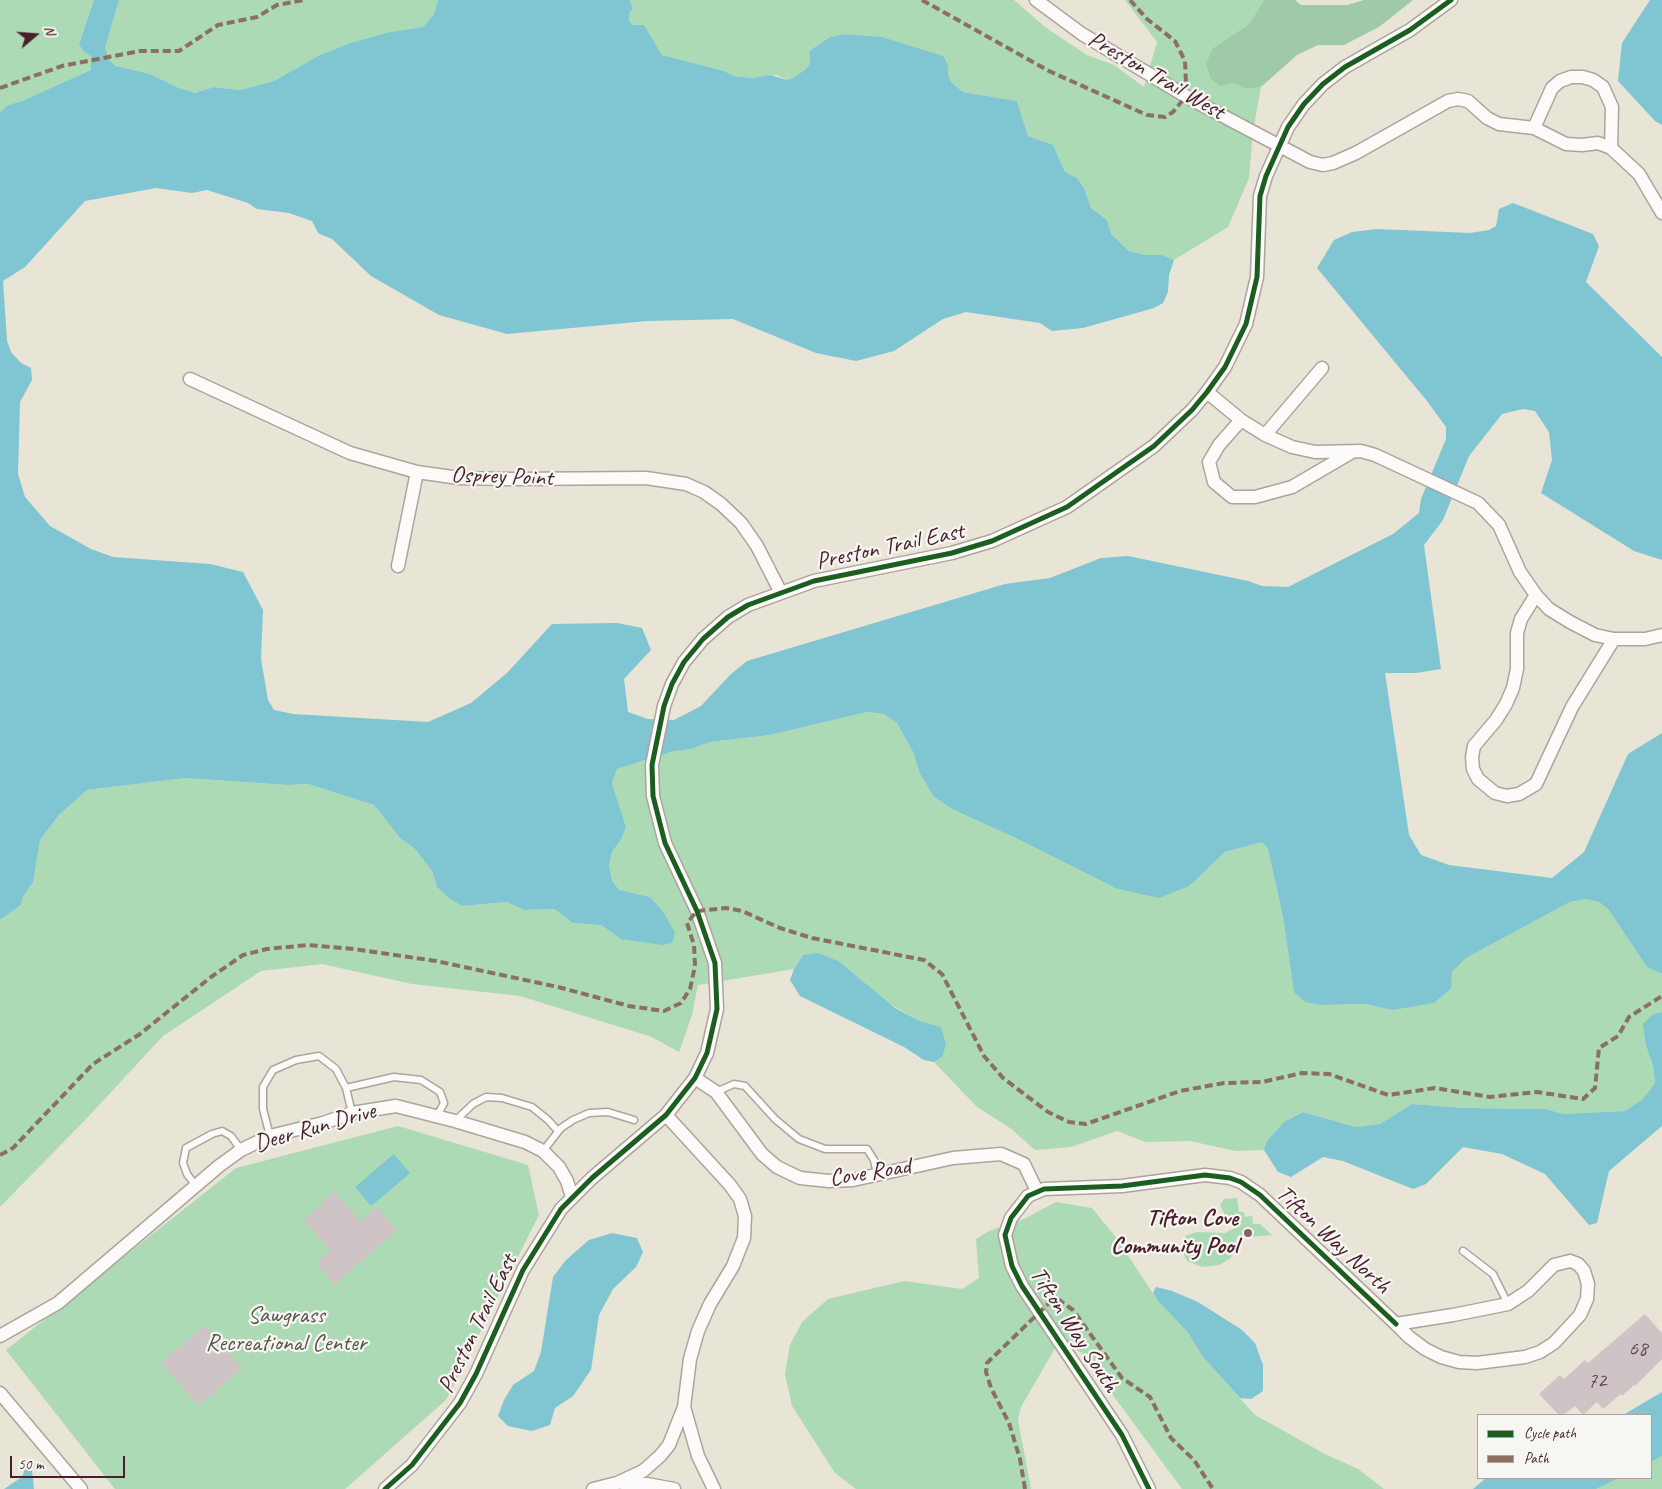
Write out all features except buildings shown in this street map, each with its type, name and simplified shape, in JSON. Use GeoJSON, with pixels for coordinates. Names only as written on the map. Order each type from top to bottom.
{"type":"FeatureCollection","features":[{"type":"Feature","properties":{"kind":"street","name":"Preston Trail West"},"geometry":{"type":"LineString","coordinates":[[1036,0],[1082,34],[1181,94],[1310,162],[1323,165],[1332,163],[1364,148],[1448,101],[1458,99],[1468,101],[1488,118],[1499,124],[1534,128]]}},
{"type":"Feature","properties":{"kind":"street","name":"Preston Trail East"},"geometry":{"type":"LineString","coordinates":[[384,1489],[417,1458],[460,1403],[476,1374],[523,1270],[546,1230],[572,1197],[666,1115],[695,1078],[707,1053],[714,1027],[717,1000],[715,963],[697,911],[665,843],[653,796],[652,765],[661,721],[672,684],[684,662],[703,639],[735,612],[780,591],[814,581],[952,554],[992,541],[1030,525],[1075,502],[1154,446],[1192,410],[1207,392],[1236,346],[1246,324],[1257,277],[1260,196],[1266,176],[1288,127],[1304,104],[1322,84],[1345,67],[1410,30],[1451,0]]}},
{"type":"Feature","properties":{"kind":"street"},"geometry":{"type":"LineString","coordinates":[[1610,148],[1612,107],[1603,87],[1593,80],[1583,77],[1570,77],[1560,81],[1552,88],[1534,128],[1566,144],[1598,143],[1610,148],[1639,174],[1662,213]]}},
{"type":"Feature","properties":{"kind":"street"},"geometry":{"type":"LineString","coordinates":[[1265,435],[1322,368]]}},
{"type":"Feature","properties":{"kind":"street","name":"Osprey Point"},"geometry":{"type":"LineString","coordinates":[[190,380],[350,453],[417,472],[459,478],[508,480],[646,478],[686,484],[715,500],[740,524],[757,546],[780,591]]}},
{"type":"Feature","properties":{"kind":"street"},"geometry":{"type":"LineString","coordinates":[[1207,392],[1241,420],[1265,435],[1292,447],[1315,452],[1354,451],[1375,455],[1478,503],[1492,516],[1520,572],[1536,595],[1549,608],[1570,622],[1595,635],[1614,639],[1645,639],[1662,635]]}},
{"type":"Feature","properties":{"kind":"street"},"geometry":{"type":"LineString","coordinates":[[1241,420],[1218,445],[1209,462],[1214,482],[1232,497],[1255,498],[1292,487],[1354,451]]}},
{"type":"Feature","properties":{"kind":"street"},"geometry":{"type":"LineString","coordinates":[[398,566],[417,472]]}},
{"type":"Feature","properties":{"kind":"street"},"geometry":{"type":"LineString","coordinates":[[1536,595],[1521,620],[1517,633],[1516,669],[1513,688],[1496,720],[1474,746],[1472,757],[1478,779],[1485,787],[1495,793],[1507,796],[1519,794],[1536,784],[1572,706],[1614,639]]}},
{"type":"Feature","properties":{"kind":"street","name":"Cove Road"},"geometry":{"type":"LineString","coordinates":[[695,1078],[716,1092],[762,1154],[788,1174],[812,1181],[829,1181],[877,1174],[953,1158],[1001,1154],[1024,1164],[1037,1191]]}},
{"type":"Feature","properties":{"kind":"street","name":"Deer Run Drive"},"geometry":{"type":"LineString","coordinates":[[0,1336],[58,1303],[241,1150],[270,1136],[324,1123],[352,1113],[396,1106],[525,1142],[543,1151],[559,1167],[567,1181],[572,1197]]}},
{"type":"Feature","properties":{"kind":"street"},"geometry":{"type":"LineString","coordinates":[[593,1489],[617,1483],[643,1471],[660,1456],[676,1431],[684,1406],[690,1359],[698,1330],[710,1304],[734,1266],[744,1238],[746,1227],[740,1199],[730,1185],[666,1115]]}},
{"type":"Feature","properties":{"kind":"street","name":"Tifton Way North"},"geometry":{"type":"LineString","coordinates":[[1037,1191],[1044,1189],[1122,1186],[1205,1175],[1216,1175],[1241,1182],[1260,1195],[1409,1338],[1441,1357],[1477,1363],[1525,1357],[1554,1343],[1580,1315],[1588,1298],[1588,1284],[1584,1271],[1578,1264],[1562,1262],[1554,1265],[1528,1291],[1508,1304],[1396,1324]]}},
{"type":"Feature","properties":{"kind":"street","name":"Tifton Way South"},"geometry":{"type":"LineString","coordinates":[[1037,1191],[1022,1202],[1011,1218],[1005,1235],[1012,1266],[1022,1286],[1122,1435],[1149,1489]]}},
{"type":"Feature","properties":{"kind":"street"},"geometry":{"type":"LineString","coordinates":[[0,1393],[80,1489]]}},
{"type":"Feature","properties":{"kind":"street"},"geometry":{"type":"LineString","coordinates":[[684,1406],[698,1456],[714,1489]]}},
{"type":"Feature","properties":{"kind":"street"},"geometry":{"type":"LineString","coordinates":[[617,1483],[647,1484],[674,1489]]}},
{"type":"Feature","properties":{"kind":"lane"},"geometry":{"type":"LineString","coordinates":[[270,1136],[263,1110],[263,1087],[273,1070],[296,1060],[319,1056],[336,1069],[346,1088],[352,1113]]}},
{"type":"Feature","properties":{"kind":"lane"},"geometry":{"type":"LineString","coordinates":[[346,1088],[394,1077],[421,1080],[440,1092],[444,1103],[437,1116]]}},
{"type":"Feature","properties":{"kind":"lane"},"geometry":{"type":"LineString","coordinates":[[716,1092],[734,1084],[745,1086],[775,1119],[799,1140],[825,1149],[867,1149],[874,1160],[877,1174]]}},
{"type":"Feature","properties":{"kind":"lane"},"geometry":{"type":"LineString","coordinates":[[455,1121],[472,1104],[486,1097],[502,1098],[532,1107],[558,1131]]}},
{"type":"Feature","properties":{"kind":"lane"},"geometry":{"type":"LineString","coordinates":[[543,1151],[558,1131],[573,1120],[589,1114],[608,1112],[634,1120]]}},
{"type":"Feature","properties":{"kind":"lane"},"geometry":{"type":"LineString","coordinates":[[196,1186],[187,1174],[183,1163],[186,1148],[212,1134],[222,1131],[231,1136],[241,1150]]}},
{"type":"Feature","properties":{"kind":"lane"},"geometry":{"type":"LineString","coordinates":[[1463,1251],[1493,1274],[1508,1304]]}},
{"type":"Feature","properties":{"kind":"green space"},"geometry":{"type":"Polygon","coordinates":[[[0,0],[94,0],[79,44],[91,56],[91,70],[22,101],[8,105],[0,112],[0,0]]]}},
{"type":"Feature","properties":{"kind":"green space"},"geometry":{"type":"Polygon","coordinates":[[[119,0],[438,0],[434,14],[423,27],[390,32],[318,56],[274,81],[240,90],[214,87],[195,93],[179,88],[150,74],[116,66],[110,61],[105,48],[119,0]]]}},
{"type":"Feature","properties":{"kind":"green space"},"geometry":{"type":"Polygon","coordinates":[[[630,0],[1014,0],[1045,27],[1087,55],[1114,65],[1144,87],[1157,42],[1125,0],[1264,0],[1249,24],[1213,48],[1234,83],[1246,89],[1261,87],[1253,131],[1249,178],[1228,227],[1174,260],[1162,255],[1146,255],[1129,251],[1111,234],[1107,220],[1091,208],[1084,188],[1077,178],[1065,172],[1053,145],[1028,136],[1017,101],[963,92],[951,82],[948,74],[948,65],[844,34],[830,37],[809,51],[810,63],[807,68],[787,80],[776,75],[753,78],[734,76],[724,71],[662,55],[644,25],[632,25],[629,20],[629,13],[633,9],[630,0]]]}},
{"type":"Feature","properties":{"kind":"green space"},"geometry":{"type":"Polygon","coordinates":[[[1264,0],[1295,0],[1301,5],[1347,5],[1364,0],[1413,0],[1379,27],[1344,45],[1318,45],[1297,55],[1261,87],[1246,89],[1234,83],[1220,86],[1211,79],[1206,64],[1213,48],[1249,24],[1264,0]]]}},
{"type":"Feature","properties":{"kind":"green space"},"geometry":{"type":"Polygon","coordinates":[[[867,712],[884,714],[897,723],[913,752],[920,774],[933,796],[952,809],[1022,841],[1115,888],[1208,868],[1225,852],[1262,842],[1268,849],[1283,917],[1294,991],[1321,1005],[1365,1004],[1392,1010],[1452,972],[1466,958],[1570,902],[1585,899],[1599,902],[1608,909],[1647,967],[1662,974],[1662,1012],[1653,1014],[1646,1046],[1653,1065],[1655,1083],[1643,1099],[1625,1111],[1564,1114],[1545,1109],[1466,1108],[1412,1104],[1380,1124],[1356,1127],[1303,1112],[1284,1122],[1267,1141],[1264,1150],[1236,1151],[1190,1141],[1146,1142],[1117,1131],[1071,1147],[1035,1150],[1010,1128],[977,1107],[934,1062],[942,1057],[941,1027],[920,1021],[803,955],[794,969],[698,985],[692,1015],[679,1052],[652,1037],[520,996],[412,984],[322,964],[261,971],[163,1036],[88,1117],[0,1207],[0,920],[21,905],[23,897],[33,882],[40,840],[59,815],[87,790],[185,778],[288,785],[308,784],[374,805],[400,838],[414,848],[432,871],[437,887],[462,906],[507,902],[524,910],[554,909],[573,923],[601,925],[621,939],[650,897],[619,890],[612,880],[609,865],[612,852],[622,838],[626,827],[612,783],[617,769],[710,742],[770,735],[867,712]]]}},
{"type":"Feature","properties":{"kind":"green space","name":"Sawgrass Recreational Center"},"geometry":{"type":"Polygon","coordinates":[[[398,1126],[528,1165],[539,1215],[446,1400],[345,1489],[115,1489],[6,1350],[236,1168],[398,1126]]]}},
{"type":"Feature","properties":{"kind":"green space","name":"Tifton Cove Community Pool"},"geometry":{"type":"Polygon","coordinates":[[[1237,1198],[1239,1212],[1244,1212],[1245,1217],[1252,1216],[1253,1224],[1260,1224],[1272,1235],[1241,1238],[1239,1234],[1231,1258],[1219,1265],[1202,1267],[1187,1261],[1181,1249],[1185,1236],[1197,1232],[1225,1233],[1235,1228],[1233,1218],[1226,1217],[1220,1205],[1224,1199],[1237,1198]]]}},
{"type":"Feature","properties":{"kind":"green space"},"geometry":{"type":"Polygon","coordinates":[[[1056,1202],[1092,1208],[1115,1236],[1158,1301],[1188,1331],[1203,1357],[1255,1415],[1325,1454],[1358,1469],[1384,1489],[1182,1489],[1082,1353],[1059,1341],[1021,1407],[1018,1420],[1031,1489],[856,1489],[835,1473],[792,1406],[785,1374],[790,1345],[802,1322],[828,1299],[904,1281],[962,1289],[979,1278],[976,1239],[989,1231],[1024,1219],[1056,1202]]]}},
{"type":"Feature","properties":{"kind":"green space"},"geometry":{"type":"Polygon","coordinates":[[[1662,1456],[1662,1489],[1596,1489],[1617,1479],[1652,1479],[1652,1461],[1662,1456]]]}},
{"type":"Feature","properties":{"kind":"water"},"geometry":{"type":"Polygon","coordinates":[[[94,0],[119,0],[105,48],[110,61],[116,66],[150,74],[179,88],[195,93],[214,87],[240,90],[274,81],[318,56],[351,43],[390,32],[423,27],[434,14],[438,0],[630,0],[633,9],[629,13],[629,20],[632,25],[644,25],[662,55],[724,71],[734,76],[753,78],[770,75],[787,80],[793,78],[807,68],[810,63],[809,51],[830,37],[844,34],[882,37],[943,56],[948,65],[948,74],[951,82],[963,92],[1017,101],[1028,136],[1053,145],[1065,172],[1077,178],[1084,188],[1091,208],[1107,220],[1111,234],[1129,251],[1146,255],[1162,255],[1174,260],[1169,275],[1168,292],[1163,303],[1154,308],[1083,328],[1052,331],[1040,323],[966,312],[943,319],[894,351],[856,361],[816,353],[733,319],[647,321],[507,334],[439,315],[371,276],[332,239],[318,233],[312,221],[289,213],[257,209],[248,203],[207,190],[192,193],[156,188],[85,201],[25,267],[3,281],[7,341],[11,352],[21,363],[31,368],[32,380],[20,402],[18,474],[25,497],[50,526],[91,549],[113,557],[210,564],[243,572],[263,610],[261,659],[268,700],[274,710],[293,714],[428,722],[471,703],[507,673],[552,624],[617,623],[642,628],[651,650],[624,679],[628,712],[648,719],[674,720],[701,706],[731,674],[747,661],[1005,584],[1050,578],[1101,558],[1128,556],[1248,581],[1262,586],[1288,587],[1393,534],[1419,513],[1421,499],[1446,439],[1446,427],[1427,401],[1317,268],[1334,240],[1352,232],[1377,229],[1470,233],[1489,230],[1496,226],[1499,209],[1513,203],[1593,234],[1599,246],[1586,282],[1662,357],[1662,560],[1634,551],[1541,493],[1552,460],[1549,432],[1535,411],[1523,409],[1502,414],[1469,456],[1443,520],[1424,545],[1441,669],[1416,673],[1385,673],[1409,835],[1421,855],[1449,865],[1552,878],[1584,852],[1628,754],[1662,733],[1662,974],[1647,967],[1608,909],[1599,902],[1585,899],[1570,902],[1466,958],[1452,972],[1451,988],[1434,1003],[1392,1010],[1365,1004],[1321,1005],[1305,1002],[1294,992],[1283,917],[1268,849],[1262,842],[1225,852],[1189,886],[1159,898],[1115,888],[1022,841],[952,809],[933,796],[920,774],[913,752],[897,723],[884,714],[867,712],[770,735],[710,742],[617,769],[612,783],[626,827],[622,838],[612,852],[609,865],[612,880],[619,890],[650,897],[664,913],[675,933],[672,943],[662,945],[621,939],[601,925],[573,923],[554,909],[524,910],[507,902],[462,906],[437,887],[432,871],[414,848],[400,838],[374,805],[308,784],[288,785],[185,778],[87,790],[59,815],[40,840],[33,882],[23,897],[21,905],[0,920],[0,112],[8,105],[22,101],[91,70],[91,56],[84,52],[79,44],[94,0]]]}},
{"type":"Feature","properties":{"kind":"water"},"geometry":{"type":"Polygon","coordinates":[[[1650,0],[1662,0],[1662,125],[1655,121],[1618,81],[1622,43],[1650,0]]]}},
{"type":"Feature","properties":{"kind":"water"},"geometry":{"type":"Polygon","coordinates":[[[818,953],[838,961],[895,1008],[920,1021],[941,1027],[946,1045],[942,1057],[934,1062],[924,1060],[904,1047],[800,996],[790,980],[794,969],[803,955],[818,953]]]}},
{"type":"Feature","properties":{"kind":"water"},"geometry":{"type":"Polygon","coordinates":[[[1662,1012],[1662,1126],[1609,1171],[1597,1223],[1589,1225],[1545,1174],[1502,1154],[1463,1147],[1426,1184],[1413,1189],[1343,1161],[1323,1157],[1291,1177],[1278,1172],[1264,1150],[1267,1141],[1284,1122],[1303,1112],[1356,1127],[1380,1124],[1412,1104],[1466,1108],[1545,1109],[1564,1114],[1625,1111],[1643,1099],[1655,1083],[1653,1065],[1646,1046],[1643,1024],[1653,1014],[1662,1012]]]}},
{"type":"Feature","properties":{"kind":"water"},"geometry":{"type":"Polygon","coordinates":[[[394,1154],[410,1173],[371,1206],[355,1187],[394,1154]]]}},
{"type":"Feature","properties":{"kind":"water"},"geometry":{"type":"Polygon","coordinates":[[[612,1233],[637,1238],[643,1252],[636,1267],[613,1289],[599,1315],[591,1370],[573,1396],[555,1408],[550,1425],[532,1431],[508,1426],[498,1416],[504,1400],[513,1385],[534,1371],[541,1352],[553,1277],[566,1260],[589,1240],[612,1233]]]}},
{"type":"Feature","properties":{"kind":"water"},"geometry":{"type":"Polygon","coordinates":[[[1156,1287],[1172,1291],[1198,1302],[1242,1330],[1255,1343],[1263,1365],[1263,1391],[1251,1399],[1240,1398],[1203,1357],[1187,1331],[1158,1301],[1153,1293],[1156,1287]]]}},
{"type":"Feature","properties":{"kind":"water"},"geometry":{"type":"Polygon","coordinates":[[[1662,1392],[1662,1456],[1652,1461],[1652,1414],[1625,1414],[1662,1392]]]}},
{"type":"Feature","properties":{"kind":"water"},"geometry":{"type":"Polygon","coordinates":[[[25,1469],[32,1471],[34,1489],[4,1489],[22,1477],[25,1469]]]}},
{"type":"Feature","properties":{"kind":"water"},"geometry":{"type":"Polygon","coordinates":[[[1485,1479],[1617,1479],[1596,1489],[1473,1489],[1485,1479]]]}},
{"type":"Feature","properties":{"kind":"marked path"},"geometry":{"type":"LineString","coordinates":[[0,88],[62,66],[140,51],[179,51],[218,25],[257,17],[277,5],[304,0]]}},
{"type":"Feature","properties":{"kind":"marked path"},"geometry":{"type":"LineString","coordinates":[[922,0],[1049,71],[1147,115],[1165,117],[1173,112],[1182,101]]}},
{"type":"Feature","properties":{"kind":"marked path"},"geometry":{"type":"LineString","coordinates":[[1130,0],[1147,19],[1175,41],[1185,61],[1186,84]]}},
{"type":"Feature","properties":{"kind":"marked path"},"geometry":{"type":"LineString","coordinates":[[0,1155],[13,1148],[93,1064],[140,1034],[211,977],[243,955],[267,949],[308,945],[354,949],[436,961],[558,987],[629,1006],[664,1011],[681,1003],[690,989],[695,966],[694,945],[687,923],[697,911],[726,908],[742,911],[780,928],[812,938],[924,960],[942,974],[984,1056],[1003,1078],[1048,1112],[1069,1122],[1086,1124],[1180,1091],[1224,1083],[1262,1082],[1302,1073],[1329,1074],[1388,1095],[1435,1088],[1490,1097],[1537,1092],[1583,1099],[1595,1088],[1599,1048],[1618,1036],[1629,1017],[1662,996]]}},
{"type":"Feature","properties":{"kind":"marked path"},"geometry":{"type":"LineString","coordinates":[[1025,1489],[1020,1459],[1009,1423],[991,1388],[986,1372],[987,1363],[1049,1303],[1059,1300],[1073,1310],[1122,1378],[1150,1397],[1171,1438],[1194,1460],[1213,1489]]}},
{"type":"Feature","properties":{"kind":"cycle path"},"geometry":{"type":"LineString","coordinates":[[385,1489],[412,1465],[460,1403],[476,1374],[523,1270],[561,1209],[592,1178],[666,1115],[695,1078],[707,1053],[717,1009],[715,963],[697,911],[665,843],[653,796],[652,765],[664,706],[672,684],[684,662],[703,639],[728,617],[748,605],[814,581],[952,553],[992,541],[1067,507],[1154,446],[1192,410],[1207,392],[1225,367],[1246,324],[1257,277],[1260,196],[1266,176],[1288,127],[1304,104],[1323,84],[1345,67],[1410,30],[1451,0]]}},
{"type":"Feature","properties":{"kind":"cycle path"},"geometry":{"type":"LineString","coordinates":[[1149,1489],[1122,1435],[1022,1286],[1012,1266],[1005,1235],[1011,1218],[1028,1196],[1044,1189],[1122,1186],[1205,1175],[1230,1178],[1241,1182],[1260,1195],[1396,1324]]}},
{"type":"Feature","properties":{"kind":"place","name":"Tifton Cove Community Pool"},"geometry":{"type":"Point","coordinates":[1248,1233]}}]}
